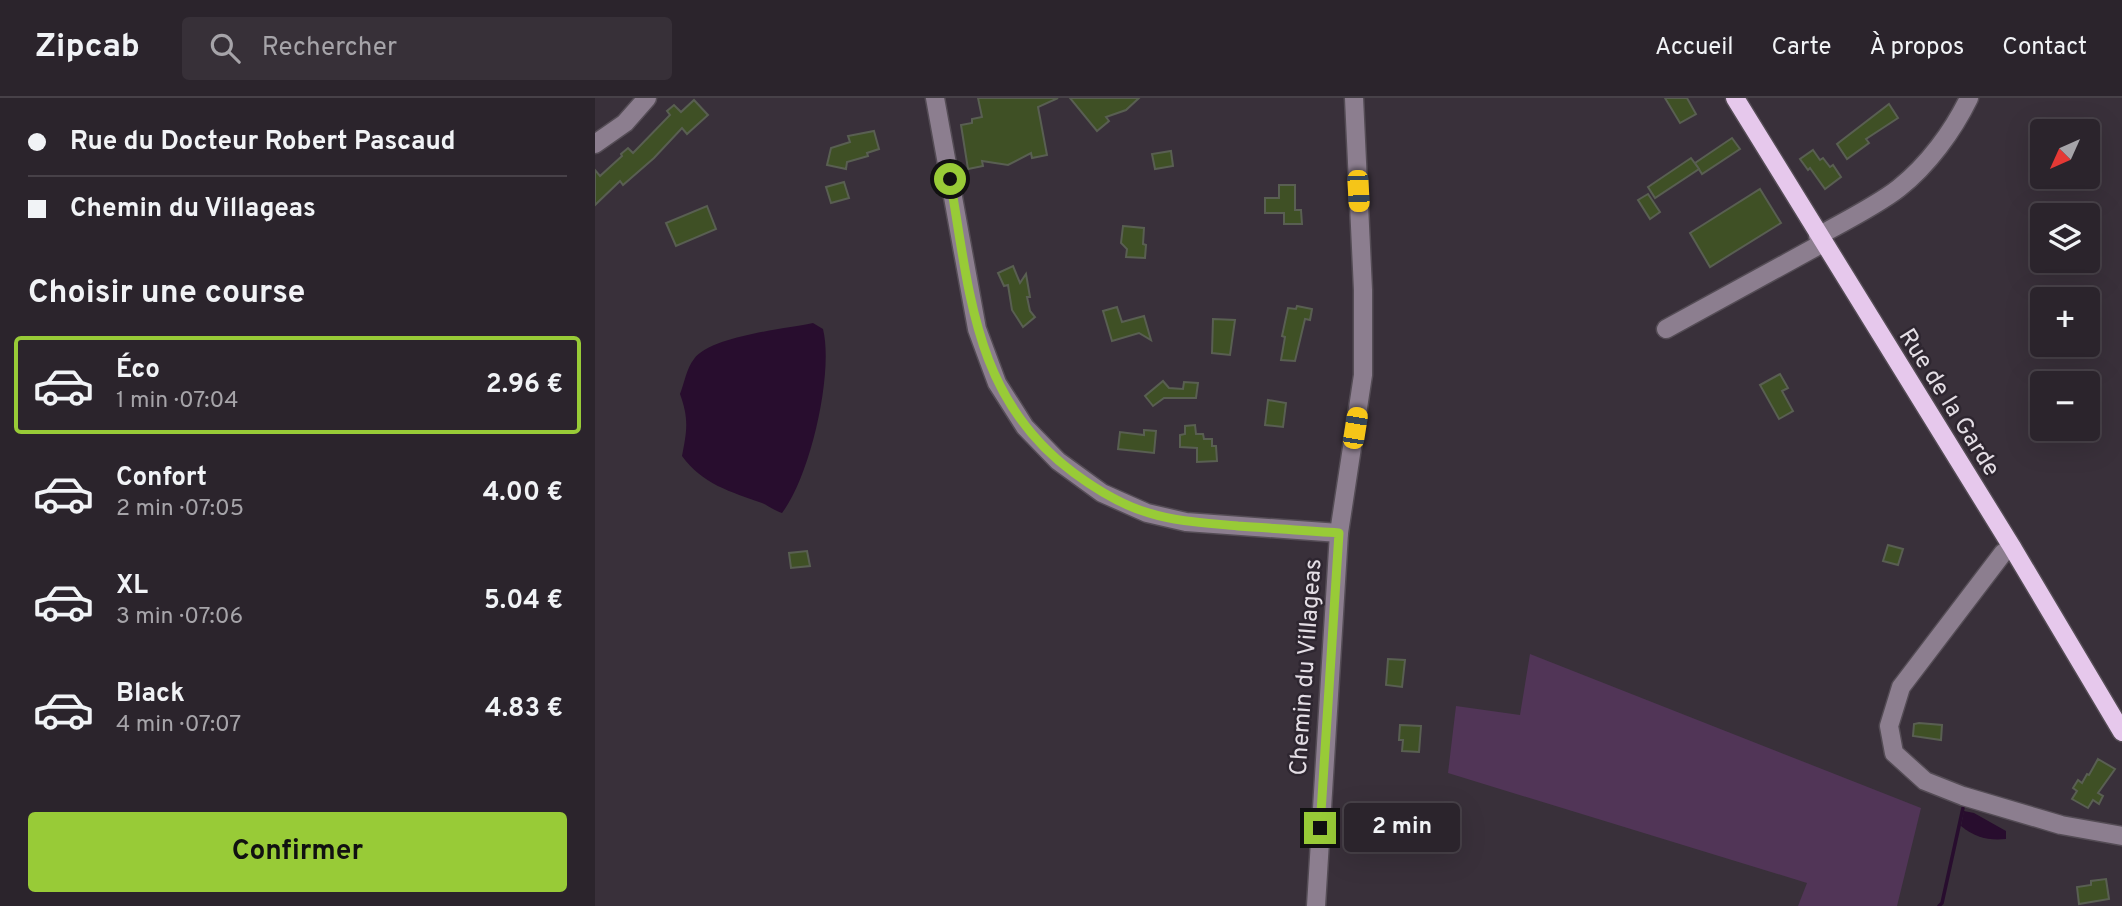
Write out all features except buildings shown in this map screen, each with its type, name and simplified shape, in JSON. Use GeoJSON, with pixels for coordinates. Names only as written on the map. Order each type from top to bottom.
{"type":"FeatureCollection","features":[{"type":"Feature","properties":{"kind":"main road","name":"Rue de la Garde"},"geometry":{"type":"LineString","coordinates":[[1735,98],[2012,547],[2122,732]]}},
{"type":"Feature","properties":{"kind":"street"},"geometry":{"type":"LineString","coordinates":[[595,144],[625,123],[647,98]]}},
{"type":"Feature","properties":{"kind":"street"},"geometry":{"type":"LineString","coordinates":[[935,98],[977,329],[997,383],[1024,427],[1058,461],[1103,493],[1147,513],[1187,522],[1339,533]]}},
{"type":"Feature","properties":{"kind":"street","name":"Chemin du Villageas"},"geometry":{"type":"LineString","coordinates":[[1316,906],[1339,533],[1363,375],[1363,290],[1354,98]]}},
{"type":"Feature","properties":{"kind":"street"},"geometry":{"type":"LineString","coordinates":[[1666,329],[1821,240],[1898,188],[1940,146],[1969,98]]}},
{"type":"Feature","properties":{"kind":"street"},"geometry":{"type":"LineString","coordinates":[[2012,547],[2003,553],[1901,687],[1889,726],[1894,753],[1925,781],[1963,796],[2061,825],[2122,836]]}},
{"type":"Feature","properties":{"kind":"shaded area"},"geometry":{"type":"Polygon","coordinates":[[[813,323],[823,329],[826,348],[822,397],[802,475],[782,513],[718,486],[690,466],[682,456],[686,425],[680,394],[692,362],[703,351],[732,339],[813,323]]]}},
{"type":"Feature","properties":{"kind":"shaded area"},"geometry":{"type":"Polygon","coordinates":[[[1530,654],[1921,808],[1897,906],[1798,906],[1807,883],[1448,773],[1456,706],[1520,715],[1530,654]]]}},
{"type":"Feature","properties":{"kind":"shaded area"},"geometry":{"type":"Polygon","coordinates":[[[1964,811],[1974,813],[2006,831],[2006,839],[1982,837],[1966,830],[1961,826],[1964,811]]]}},
{"type":"Feature","properties":{"kind":"waterway"},"geometry":{"type":"LineString","coordinates":[[1939,906],[1942,903],[1963,808]]}},
{"type":"Feature","properties":{"kind":"route"},"geometry":{"type":"LineString","coordinates":[[950,179],[977,329],[997,383],[1024,427],[1058,461],[1103,493],[1147,513],[1187,522],[1339,533],[1320,828]]}}]}
